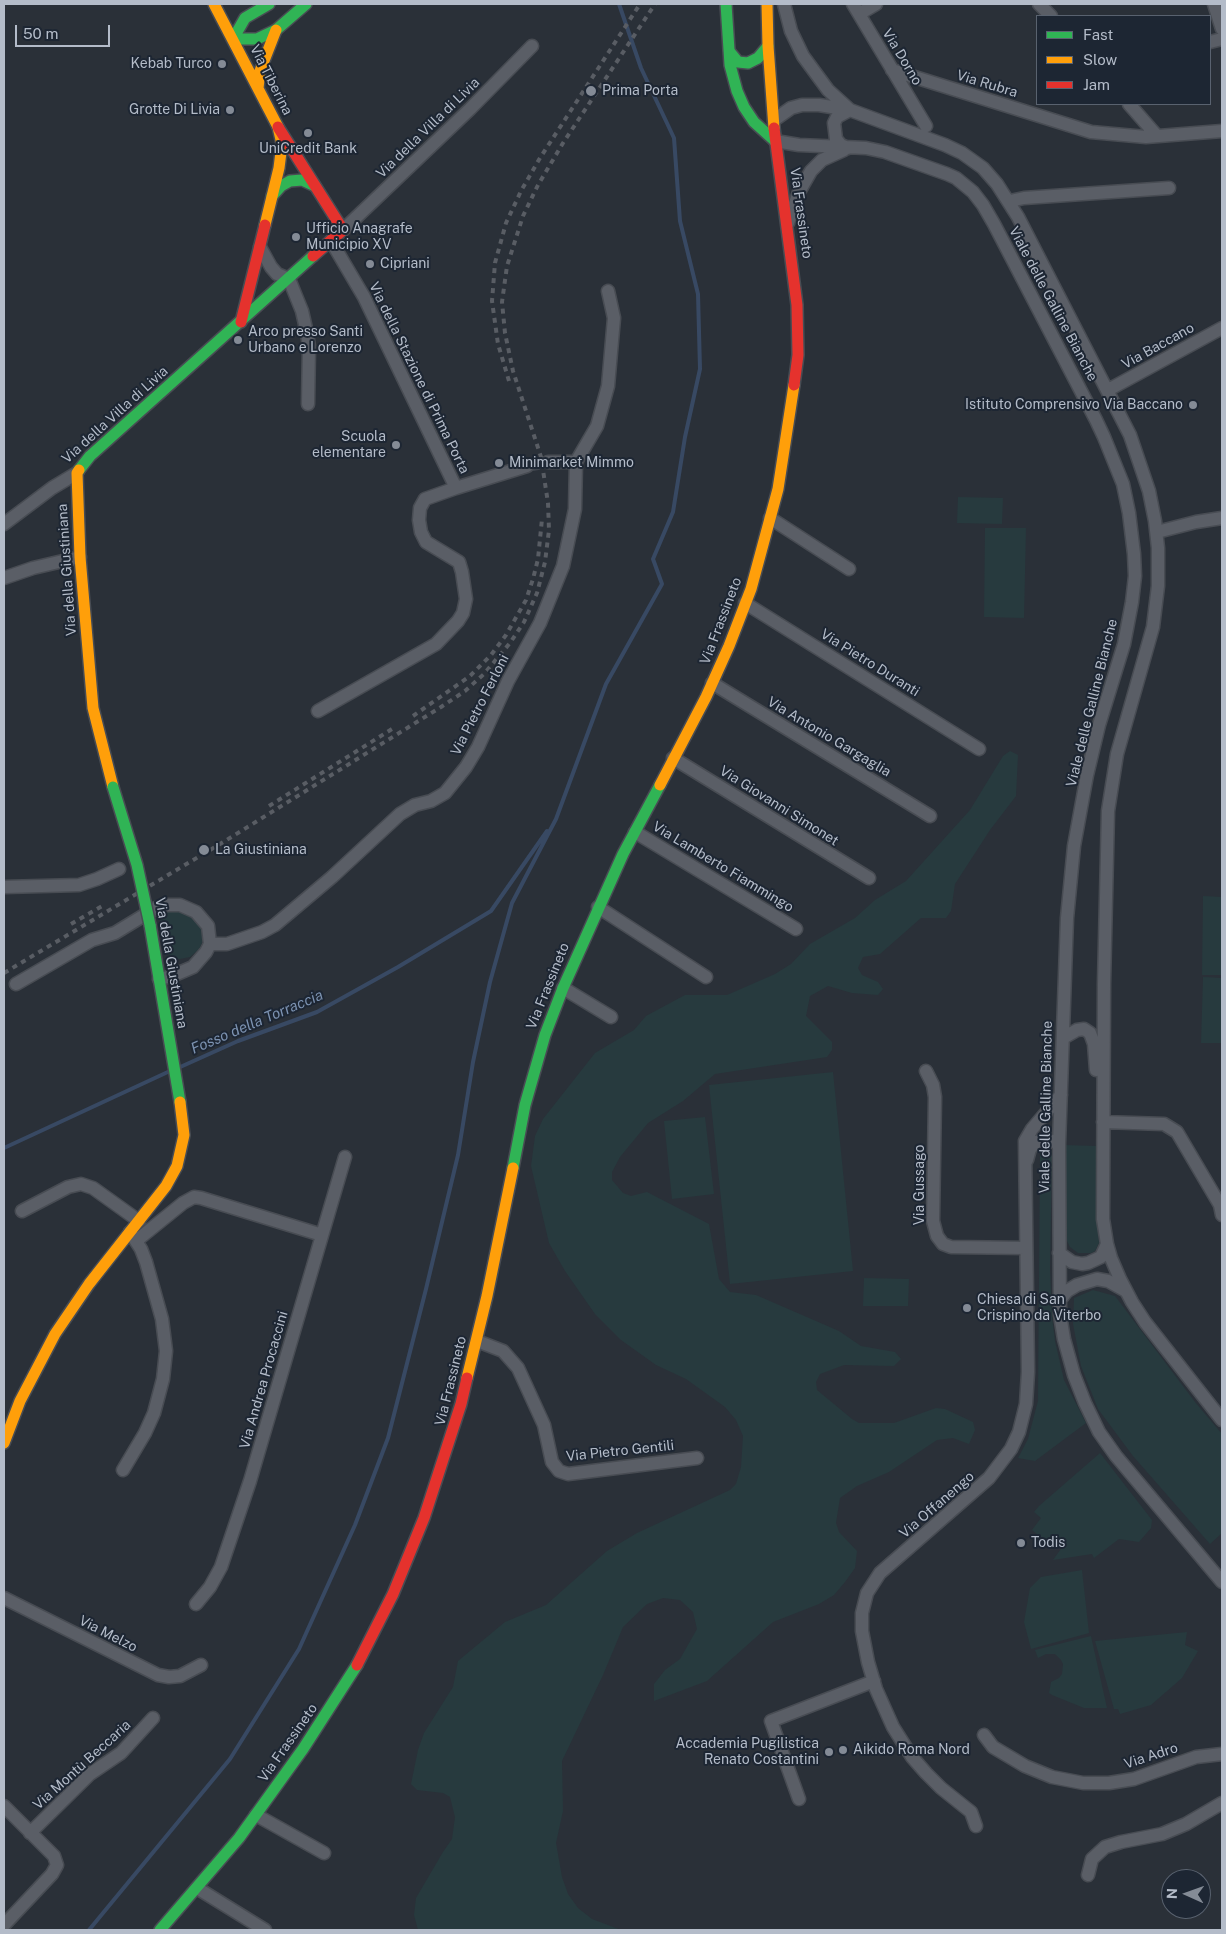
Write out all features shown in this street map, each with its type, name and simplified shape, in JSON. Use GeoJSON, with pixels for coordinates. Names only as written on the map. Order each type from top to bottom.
{"type":"FeatureCollection","features":[{"type":"Feature","properties":{"kind":"main road","name":"Via Tiberina"},"geometry":{"type":"LineString","coordinates":[[214,4],[278,127],[282,149],[271,200]]}},
{"type":"Feature","properties":{"kind":"main road"},"geometry":{"type":"LineString","coordinates":[[269,4],[245,18],[233,39],[257,39],[276,30],[306,4]]}},
{"type":"Feature","properties":{"kind":"main road"},"geometry":{"type":"LineString","coordinates":[[726,4],[732,73],[741,101],[754,122],[775,141]]}},
{"type":"Feature","properties":{"kind":"main road","name":"Via Frassineto"},"geometry":{"type":"LineString","coordinates":[[167,1928],[256,1815],[317,1729],[368,1647],[393,1594],[444,1459],[464,1392],[477,1341],[527,1093],[542,1041],[598,907],[712,683],[745,603],[760,557],[779,483],[798,355],[797,304],[775,141],[767,4]]}},
{"type":"Feature","properties":{"kind":"main road"},"geometry":{"type":"LineString","coordinates":[[258,88],[260,71],[276,30]]}},
{"type":"Feature","properties":{"kind":"main road"},"geometry":{"type":"LineString","coordinates":[[729,52],[738,62],[748,63],[758,58],[768,46]]}},
{"type":"Feature","properties":{"kind":"main road"},"geometry":{"type":"LineString","coordinates":[[278,127],[343,230],[289,279]]}},
{"type":"Feature","properties":{"kind":"main road"},"geometry":{"type":"LineString","coordinates":[[241,322],[271,200],[281,186],[290,181],[302,180],[316,186]]}},
{"type":"Feature","properties":{"kind":"main road","name":"Via della Villa di Livia"},"geometry":{"type":"LineString","coordinates":[[77,473],[90,456],[289,279]]}},
{"type":"Feature","properties":{"kind":"main road","name":"Via della Giustiniana"},"geometry":{"type":"LineString","coordinates":[[4,1443],[15,1401],[60,1326],[86,1289],[133,1237],[139,1221],[166,1186],[177,1166],[184,1136],[183,1117],[150,925],[137,865],[113,788],[94,715],[80,557],[77,473]]}},
{"type":"Feature","properties":{"kind":"street","name":"Viale delle Galline Bianche"},"geometry":{"type":"LineString","coordinates":[[784,4],[791,31],[803,56],[828,90],[850,110]]}},
{"type":"Feature","properties":{"kind":"street"},"geometry":{"type":"LineString","coordinates":[[856,9],[876,4]]}},
{"type":"Feature","properties":{"kind":"street"},"geometry":{"type":"LineString","coordinates":[[1039,4],[1049,15]]}},
{"type":"Feature","properties":{"kind":"street"},"geometry":{"type":"LineString","coordinates":[[1214,4],[1222,29]]}},
{"type":"Feature","properties":{"kind":"street","name":"Via Dorno"},"geometry":{"type":"LineString","coordinates":[[856,9],[926,126]]}},
{"type":"Feature","properties":{"kind":"street","name":"Via della Villa di Livia"},"geometry":{"type":"LineString","coordinates":[[343,230],[470,109],[532,46]]}},
{"type":"Feature","properties":{"kind":"street","name":"Via Rubra"},"geometry":{"type":"LineString","coordinates":[[892,70],[1091,132],[1146,137],[1222,131]]}},
{"type":"Feature","properties":{"kind":"street","name":"Viale delle Galline Bianche"},"geometry":{"type":"LineString","coordinates":[[774,120],[790,108],[802,105],[819,105],[850,110],[962,153],[989,174],[1010,201],[1108,390],[1137,454],[1149,491],[1157,532],[1158,586],[1153,627],[1116,754],[1108,811],[1105,878],[1102,1208],[1107,1244],[1115,1269],[1126,1291],[1145,1322],[1222,1420]]}},
{"type":"Feature","properties":{"kind":"street"},"geometry":{"type":"LineString","coordinates":[[1130,105],[1157,136]]}},
{"type":"Feature","properties":{"kind":"street"},"geometry":{"type":"LineString","coordinates":[[849,148],[838,142],[834,124],[837,117],[850,110]]}},
{"type":"Feature","properties":{"kind":"street","name":"Viale delle Galline Bianche"},"geometry":{"type":"LineString","coordinates":[[775,141],[799,145],[874,149],[939,170],[956,178],[979,199],[1104,437],[1118,471],[1125,494],[1132,532],[1134,563],[1132,602],[1121,655],[1093,748],[1076,834],[1065,936],[1060,1144],[1060,1300],[1063,1333],[1069,1360],[1085,1403],[1100,1432],[1116,1456],[1222,1582]]}},
{"type":"Feature","properties":{"kind":"street","name":"Viale delle Galline Bianche"},"geometry":{"type":"LineString","coordinates":[[787,226],[799,192],[811,171],[829,156],[849,148]]}},
{"type":"Feature","properties":{"kind":"street"},"geometry":{"type":"LineString","coordinates":[[1010,201],[1024,198],[1169,188]]}},
{"type":"Feature","properties":{"kind":"street","name":"Via della Stazione di Prima Porta"},"geometry":{"type":"LineString","coordinates":[[318,712],[431,648],[458,621],[466,598],[460,565],[455,559],[426,542],[421,532],[419,520],[420,508],[425,499],[456,488],[364,297],[331,241]]}},
{"type":"Feature","properties":{"kind":"street"},"geometry":{"type":"LineString","coordinates":[[260,247],[271,267],[280,276],[289,279],[302,311],[307,333],[308,404]]}},
{"type":"Feature","properties":{"kind":"street"},"geometry":{"type":"LineString","coordinates":[[548,462],[576,462],[597,426],[608,386],[614,318],[608,291]]}},
{"type":"Feature","properties":{"kind":"street","name":"Via Baccano"},"geometry":{"type":"LineString","coordinates":[[1108,390],[1222,328]]}},
{"type":"Feature","properties":{"kind":"street","name":"Via Pietro Ferloni"},"geometry":{"type":"LineString","coordinates":[[210,944],[227,944],[262,932],[275,925],[332,877],[400,814],[415,805],[439,798],[450,789],[460,776],[474,756],[508,681],[543,618],[557,583],[568,546],[573,520],[576,462]]}},
{"type":"Feature","properties":{"kind":"street"},"geometry":{"type":"LineString","coordinates":[[456,488],[528,466]]}},
{"type":"Feature","properties":{"kind":"street","name":"Via della Villa di Livia"},"geometry":{"type":"LineString","coordinates":[[4,524],[52,488],[77,473]]}},
{"type":"Feature","properties":{"kind":"street"},"geometry":{"type":"LineString","coordinates":[[770,518],[849,569]]}},
{"type":"Feature","properties":{"kind":"street"},"geometry":{"type":"LineString","coordinates":[[1157,532],[1196,522],[1222,518]]}},
{"type":"Feature","properties":{"kind":"street"},"geometry":{"type":"LineString","coordinates":[[4,578],[33,568],[80,557]]}},
{"type":"Feature","properties":{"kind":"street","name":"Via Pietro Duranti"},"geometry":{"type":"LineString","coordinates":[[745,603],[979,749]]}},
{"type":"Feature","properties":{"kind":"street","name":"Via Antonio Gargaglia"},"geometry":{"type":"LineString","coordinates":[[712,683],[930,816]]}},
{"type":"Feature","properties":{"kind":"street","name":"Via Giovanni Simonet"},"geometry":{"type":"LineString","coordinates":[[674,758],[869,878]]}},
{"type":"Feature","properties":{"kind":"street","name":"Via Lamberto Fiammingo"},"geometry":{"type":"LineString","coordinates":[[635,832],[796,928]]}},
{"type":"Feature","properties":{"kind":"street"},"geometry":{"type":"LineString","coordinates":[[4,887],[79,885],[119,869]]}},
{"type":"Feature","properties":{"kind":"street"},"geometry":{"type":"LineString","coordinates":[[16,984],[92,940],[115,933],[156,908],[165,905],[180,905],[196,912],[208,926],[210,944],[200,960],[192,967],[172,976],[159,978]]}},
{"type":"Feature","properties":{"kind":"street"},"geometry":{"type":"LineString","coordinates":[[598,907],[706,977]]}},
{"type":"Feature","properties":{"kind":"street"},"geometry":{"type":"LineString","coordinates":[[563,988],[611,1017]]}},
{"type":"Feature","properties":{"kind":"street"},"geometry":{"type":"LineString","coordinates":[[1063,1038],[1077,1030],[1084,1029],[1090,1033],[1094,1044],[1097,1075],[1103,1088]]}},
{"type":"Feature","properties":{"kind":"street","name":"Via Gussago"},"geometry":{"type":"LineString","coordinates":[[926,1071],[933,1085],[935,1097],[933,1221],[937,1236],[943,1244],[951,1247],[1026,1248]]}},
{"type":"Feature","properties":{"kind":"street","name":"Via Offanengo"},"geometry":{"type":"LineString","coordinates":[[976,1826],[971,1812],[941,1788],[912,1757],[893,1727],[874,1682],[866,1655],[862,1626],[864,1605],[873,1583],[887,1566],[990,1478],[1011,1449],[1019,1432],[1027,1393],[1026,1137],[1061,1095]]}},
{"type":"Feature","properties":{"kind":"street"},"geometry":{"type":"LineString","coordinates":[[1103,1122],[1164,1124],[1177,1132],[1220,1205],[1222,1215]]}},
{"type":"Feature","properties":{"kind":"street"},"geometry":{"type":"LineString","coordinates":[[1026,1162],[1030,1149],[1036,1142],[1047,1139],[1060,1144]]}},
{"type":"Feature","properties":{"kind":"street","name":"Via Andrea Procaccini"},"geometry":{"type":"LineString","coordinates":[[196,1604],[213,1582],[223,1561],[250,1481],[345,1157]]}},
{"type":"Feature","properties":{"kind":"street"},"geometry":{"type":"LineString","coordinates":[[22,1211],[68,1187],[81,1184],[94,1188],[139,1221]]}},
{"type":"Feature","properties":{"kind":"street"},"geometry":{"type":"LineString","coordinates":[[123,1470],[154,1413],[162,1387],[166,1359],[164,1333],[157,1298],[144,1258],[133,1237],[194,1197],[322,1235]]}},
{"type":"Feature","properties":{"kind":"street"},"geometry":{"type":"LineString","coordinates":[[1060,1253],[1072,1262],[1088,1263],[1101,1257],[1107,1244]]}},
{"type":"Feature","properties":{"kind":"street"},"geometry":{"type":"LineString","coordinates":[[1060,1300],[1077,1285],[1096,1279],[1108,1281],[1126,1291]]}},
{"type":"Feature","properties":{"kind":"street","name":"Via Pietro Gentili"},"geometry":{"type":"LineString","coordinates":[[477,1341],[503,1352],[518,1368],[542,1419],[549,1442],[552,1462],[559,1471],[568,1474],[697,1458]]}},
{"type":"Feature","properties":{"kind":"street","name":"Via Melzo"},"geometry":{"type":"LineString","coordinates":[[4,1598],[158,1676],[180,1676],[201,1665]]}},
{"type":"Feature","properties":{"kind":"street"},"geometry":{"type":"LineString","coordinates":[[799,1799],[771,1721],[874,1682]]}},
{"type":"Feature","properties":{"kind":"street","name":"Via Montù Beccaria"},"geometry":{"type":"LineString","coordinates":[[30,1833],[90,1774],[121,1753],[153,1718]]}},
{"type":"Feature","properties":{"kind":"street","name":"Via Adro"},"geometry":{"type":"LineString","coordinates":[[984,1734],[993,1747],[1025,1766],[1052,1777],[1083,1783],[1134,1779],[1196,1757],[1222,1754]]}},
{"type":"Feature","properties":{"kind":"street"},"geometry":{"type":"LineString","coordinates":[[1088,1875],[1092,1859],[1105,1847],[1162,1834],[1186,1824],[1222,1803]]}},
{"type":"Feature","properties":{"kind":"street"},"geometry":{"type":"LineString","coordinates":[[4,1806],[54,1856],[57,1865],[52,1874],[4,1925]]}},
{"type":"Feature","properties":{"kind":"street"},"geometry":{"type":"LineString","coordinates":[[256,1815],[324,1853]]}},
{"type":"Feature","properties":{"kind":"street"},"geometry":{"type":"LineString","coordinates":[[197,1888],[265,1930]]}},
{"type":"Feature","properties":{"kind":"green space"},"geometry":{"type":"Polygon","coordinates":[[[958,497],[1003,498],[1002,524],[957,523],[958,497]]]}},
{"type":"Feature","properties":{"kind":"green space"},"geometry":{"type":"Polygon","coordinates":[[[985,528],[1026,528],[1024,618],[984,617],[985,528]]]}},
{"type":"Feature","properties":{"kind":"green space"},"geometry":{"type":"Polygon","coordinates":[[[1010,751],[1018,755],[1016,796],[990,830],[955,884],[951,911],[946,918],[921,918],[880,954],[863,957],[858,968],[862,975],[878,982],[883,989],[878,995],[852,993],[828,986],[810,996],[806,1016],[832,1042],[832,1050],[827,1057],[715,1074],[683,1101],[648,1123],[620,1157],[612,1172],[612,1180],[623,1193],[631,1196],[647,1192],[709,1224],[719,1279],[730,1292],[756,1295],[839,1331],[861,1346],[895,1352],[901,1359],[894,1366],[844,1365],[820,1374],[816,1382],[817,1390],[852,1419],[859,1423],[894,1423],[936,1408],[945,1409],[973,1422],[975,1430],[969,1444],[953,1438],[937,1440],[889,1472],[857,1486],[840,1498],[836,1523],[839,1532],[857,1551],[855,1568],[845,1582],[834,1595],[819,1604],[773,1622],[707,1681],[654,1701],[654,1684],[665,1670],[680,1659],[697,1629],[693,1612],[680,1600],[663,1598],[647,1604],[623,1627],[603,1675],[562,1761],[563,1811],[556,1843],[562,1877],[568,1894],[578,1908],[592,1919],[621,1930],[418,1930],[414,1915],[416,1898],[452,1839],[455,1817],[450,1797],[443,1793],[417,1790],[411,1784],[418,1750],[424,1733],[453,1687],[458,1661],[505,1622],[546,1605],[607,1551],[637,1533],[730,1490],[736,1484],[741,1467],[743,1436],[736,1420],[725,1407],[686,1379],[656,1365],[621,1340],[595,1314],[565,1271],[549,1243],[531,1166],[535,1136],[543,1119],[595,1053],[634,1030],[646,1016],[685,995],[727,995],[775,974],[791,964],[810,944],[855,918],[875,900],[906,881],[970,810],[1003,756],[1010,751]]]}},
{"type":"Feature","properties":{"kind":"green space"},"geometry":{"type":"Polygon","coordinates":[[[1203,896],[1222,897],[1222,975],[1202,975],[1203,896]]]}},
{"type":"Feature","properties":{"kind":"green space"},"geometry":{"type":"Polygon","coordinates":[[[178,909],[198,918],[203,930],[202,943],[199,949],[190,957],[180,959],[172,958],[166,950],[159,913],[178,909]]]}},
{"type":"Feature","properties":{"kind":"green space"},"geometry":{"type":"Polygon","coordinates":[[[1203,977],[1222,978],[1222,1043],[1201,1043],[1203,977]]]}},
{"type":"Feature","properties":{"kind":"green space"},"geometry":{"type":"Polygon","coordinates":[[[833,1072],[853,1271],[730,1284],[709,1085],[833,1072]]]}},
{"type":"Feature","properties":{"kind":"green space"},"geometry":{"type":"Polygon","coordinates":[[[705,1117],[714,1194],[672,1199],[664,1121],[705,1117]]]}},
{"type":"Feature","properties":{"kind":"green space"},"geometry":{"type":"Polygon","coordinates":[[[1063,1145],[1097,1146],[1097,1220],[1099,1243],[1095,1251],[1091,1253],[1078,1253],[1070,1247],[1066,1239],[1063,1145]]]}},
{"type":"Feature","properties":{"kind":"green space"},"geometry":{"type":"Polygon","coordinates":[[[1044,1146],[1051,1149],[1052,1153],[1050,1269],[1055,1341],[1064,1380],[1086,1423],[1035,1461],[1018,1458],[1028,1439],[1038,1401],[1040,1153],[1041,1148],[1044,1146]]]}},
{"type":"Feature","properties":{"kind":"green space"},"geometry":{"type":"Polygon","coordinates":[[[864,1278],[909,1279],[908,1306],[863,1306],[864,1278]]]}},
{"type":"Feature","properties":{"kind":"green space"},"geometry":{"type":"Polygon","coordinates":[[[1093,1290],[1115,1296],[1195,1402],[1222,1434],[1222,1533],[1210,1544],[1133,1456],[1098,1409],[1081,1366],[1073,1324],[1074,1298],[1093,1290]]]}},
{"type":"Feature","properties":{"kind":"green space"},"geometry":{"type":"Polygon","coordinates":[[[1100,1453],[1152,1520],[1151,1528],[1139,1542],[1119,1539],[1094,1558],[1092,1554],[1053,1560],[1063,1546],[1054,1537],[1046,1545],[1045,1541],[1032,1530],[1041,1518],[1034,1512],[1100,1453]]]}},
{"type":"Feature","properties":{"kind":"green space"},"geometry":{"type":"Polygon","coordinates":[[[1082,1570],[1089,1633],[1031,1649],[1024,1622],[1030,1588],[1041,1577],[1082,1570]]]}},
{"type":"Feature","properties":{"kind":"green space"},"geometry":{"type":"Polygon","coordinates":[[[1187,1632],[1185,1645],[1198,1651],[1182,1678],[1151,1705],[1120,1714],[1118,1709],[1114,1709],[1095,1641],[1187,1632]]]}},
{"type":"Feature","properties":{"kind":"green space"},"geometry":{"type":"Polygon","coordinates":[[[1091,1636],[1107,1708],[1084,1708],[1049,1693],[1051,1682],[1062,1674],[1063,1664],[1055,1654],[1046,1654],[1038,1658],[1035,1650],[1091,1636]]]}},
{"type":"Feature","properties":{"kind":"waterway"},"geometry":{"type":"LineString","coordinates":[[89,1930],[230,1759],[299,1649],[355,1525],[388,1438],[426,1289],[458,1155],[473,1062],[490,982],[512,903],[556,819],[606,684],[662,584],[653,559],[673,512],[685,437],[700,369],[698,294],[680,221],[674,138],[641,68],[619,4]]}},
{"type":"Feature","properties":{"kind":"waterway","name":"Fosso della Torraccia"},"geometry":{"type":"LineString","coordinates":[[178,1068],[238,1041],[317,1012],[398,967],[491,911],[547,831]]}},
{"type":"Feature","properties":{"kind":"waterway","name":"Fosso della Torraccia"},"geometry":{"type":"LineString","coordinates":[[4,1148],[170,1071]]}},
{"type":"Feature","properties":{"kind":"tunnel"},"geometry":{"type":"LineString","coordinates":[[527,466],[548,462]]}},
{"type":"Feature","properties":{"kind":"railway"},"geometry":{"type":"LineString","coordinates":[[509,381],[498,344],[492,301],[495,263],[506,223],[521,191],[540,158],[640,4]]}},
{"type":"Feature","properties":{"kind":"railway"},"geometry":{"type":"LineString","coordinates":[[4,973],[225,841],[441,707],[465,691],[484,674],[510,643],[524,622],[537,593],[545,562],[549,530],[548,503],[541,457],[513,371],[505,333],[502,302],[507,266],[523,216],[538,185],[563,143],[655,4]]}},
{"type":"Feature","properties":{"kind":"railway"},"geometry":{"type":"LineString","coordinates":[[413,716],[470,676],[491,655],[506,635],[526,600],[533,579],[538,559],[542,519]]}},
{"type":"Feature","properties":{"kind":"railway"},"geometry":{"type":"LineString","coordinates":[[269,806],[392,729]]}},
{"type":"Feature","properties":{"kind":"railway"},"geometry":{"type":"LineString","coordinates":[[71,924],[104,905]]}},
{"type":"Feature","properties":{"kind":"traffic: fast"},"geometry":{"type":"LineString","coordinates":[[269,4],[245,18],[233,39],[257,39],[276,30],[306,4]]}},
{"type":"Feature","properties":{"kind":"traffic: fast"},"geometry":{"type":"LineString","coordinates":[[726,4],[730,65],[737,91],[744,107],[754,122],[775,141]]}},
{"type":"Feature","properties":{"kind":"traffic: fast"},"geometry":{"type":"LineString","coordinates":[[729,51],[738,62],[748,63],[758,58],[768,46]]}},
{"type":"Feature","properties":{"kind":"traffic: fast"},"geometry":{"type":"LineString","coordinates":[[272,196],[281,186],[290,181],[302,180],[315,186]]}},
{"type":"Feature","properties":{"kind":"traffic: fast"},"geometry":{"type":"LineString","coordinates":[[79,470],[90,456],[313,256]]}},
{"type":"Feature","properties":{"kind":"traffic: fast"},"geometry":{"type":"LineString","coordinates":[[513,1168],[525,1105],[545,1035],[563,988],[623,854],[660,785]]}},
{"type":"Feature","properties":{"kind":"traffic: fast"},"geometry":{"type":"LineString","coordinates":[[113,787],[137,865],[150,925]]}},
{"type":"Feature","properties":{"kind":"traffic: fast"},"geometry":{"type":"LineString","coordinates":[[150,925],[180,1102]]}},
{"type":"Feature","properties":{"kind":"traffic: fast"},"geometry":{"type":"LineString","coordinates":[[160,1930],[239,1838],[303,1749],[357,1665]]}},
{"type":"Feature","properties":{"kind":"traffic: slow"},"geometry":{"type":"LineString","coordinates":[[214,4],[278,127],[282,144],[279,168],[265,225]]}},
{"type":"Feature","properties":{"kind":"traffic: slow"},"geometry":{"type":"LineString","coordinates":[[767,4],[774,128]]}},
{"type":"Feature","properties":{"kind":"traffic: slow"},"geometry":{"type":"LineString","coordinates":[[258,88],[260,71],[276,30]]}},
{"type":"Feature","properties":{"kind":"traffic: slow"},"geometry":{"type":"LineString","coordinates":[[660,785],[706,697],[729,646],[751,589],[778,489],[794,385]]}},
{"type":"Feature","properties":{"kind":"traffic: slow"},"geometry":{"type":"LineString","coordinates":[[79,470],[77,473],[80,557],[93,708],[113,787]]}},
{"type":"Feature","properties":{"kind":"traffic: slow"},"geometry":{"type":"LineString","coordinates":[[4,1443],[20,1401],[55,1334],[89,1284],[166,1186],[177,1166],[184,1135],[180,1102]]}},
{"type":"Feature","properties":{"kind":"traffic: slow"},"geometry":{"type":"LineString","coordinates":[[467,1378],[487,1296],[513,1168]]}},
{"type":"Feature","properties":{"kind":"traffic: jam"},"geometry":{"type":"LineString","coordinates":[[278,127],[343,230],[313,256]]}},
{"type":"Feature","properties":{"kind":"traffic: jam"},"geometry":{"type":"LineString","coordinates":[[774,128],[797,305],[798,355],[794,385]]}},
{"type":"Feature","properties":{"kind":"traffic: jam"},"geometry":{"type":"LineString","coordinates":[[241,322],[265,225]]}},
{"type":"Feature","properties":{"kind":"traffic: jam"},"geometry":{"type":"LineString","coordinates":[[357,1665],[393,1594],[424,1518],[461,1404],[467,1378]]}},
{"type":"Feature","properties":{"kind":"place","name":"Kebab Turco"},"geometry":{"type":"Point","coordinates":[222,64]}},
{"type":"Feature","properties":{"kind":"place","name":"Prima Porta"},"geometry":{"type":"Point","coordinates":[591,91]}},
{"type":"Feature","properties":{"kind":"place","name":"Grotte Di Livia"},"geometry":{"type":"Point","coordinates":[230,110]}},
{"type":"Feature","properties":{"kind":"place","name":"UniCredit Bank"},"geometry":{"type":"Point","coordinates":[308,133]}},
{"type":"Feature","properties":{"kind":"place","name":"Ufficio Anagrafe Municipio XV"},"geometry":{"type":"Point","coordinates":[296,237]}},
{"type":"Feature","properties":{"kind":"place","name":"Cipriani"},"geometry":{"type":"Point","coordinates":[370,264]}},
{"type":"Feature","properties":{"kind":"place","name":"Arco presso Santi Urbano e Lorenzo"},"geometry":{"type":"Point","coordinates":[238,340]}},
{"type":"Feature","properties":{"kind":"place","name":"Istituto Comprensivo Via Baccano"},"geometry":{"type":"Point","coordinates":[1193,405]}},
{"type":"Feature","properties":{"kind":"place","name":"Scuola elementare"},"geometry":{"type":"Point","coordinates":[396,445]}},
{"type":"Feature","properties":{"kind":"place","name":"Minimarket Mimmo"},"geometry":{"type":"Point","coordinates":[499,463]}},
{"type":"Feature","properties":{"kind":"place","name":"La Giustiniana"},"geometry":{"type":"Point","coordinates":[204,850]}},
{"type":"Feature","properties":{"kind":"place","name":"Chiesa di San Crispino da Viterbo"},"geometry":{"type":"Point","coordinates":[967,1308]}},
{"type":"Feature","properties":{"kind":"place","name":"Todis"},"geometry":{"type":"Point","coordinates":[1021,1543]}},
{"type":"Feature","properties":{"kind":"place","name":"Aikido Roma Nord"},"geometry":{"type":"Point","coordinates":[843,1750]}},
{"type":"Feature","properties":{"kind":"place","name":"Accademia Pugilistica Renato Costantini"},"geometry":{"type":"Point","coordinates":[829,1752]}}]}
